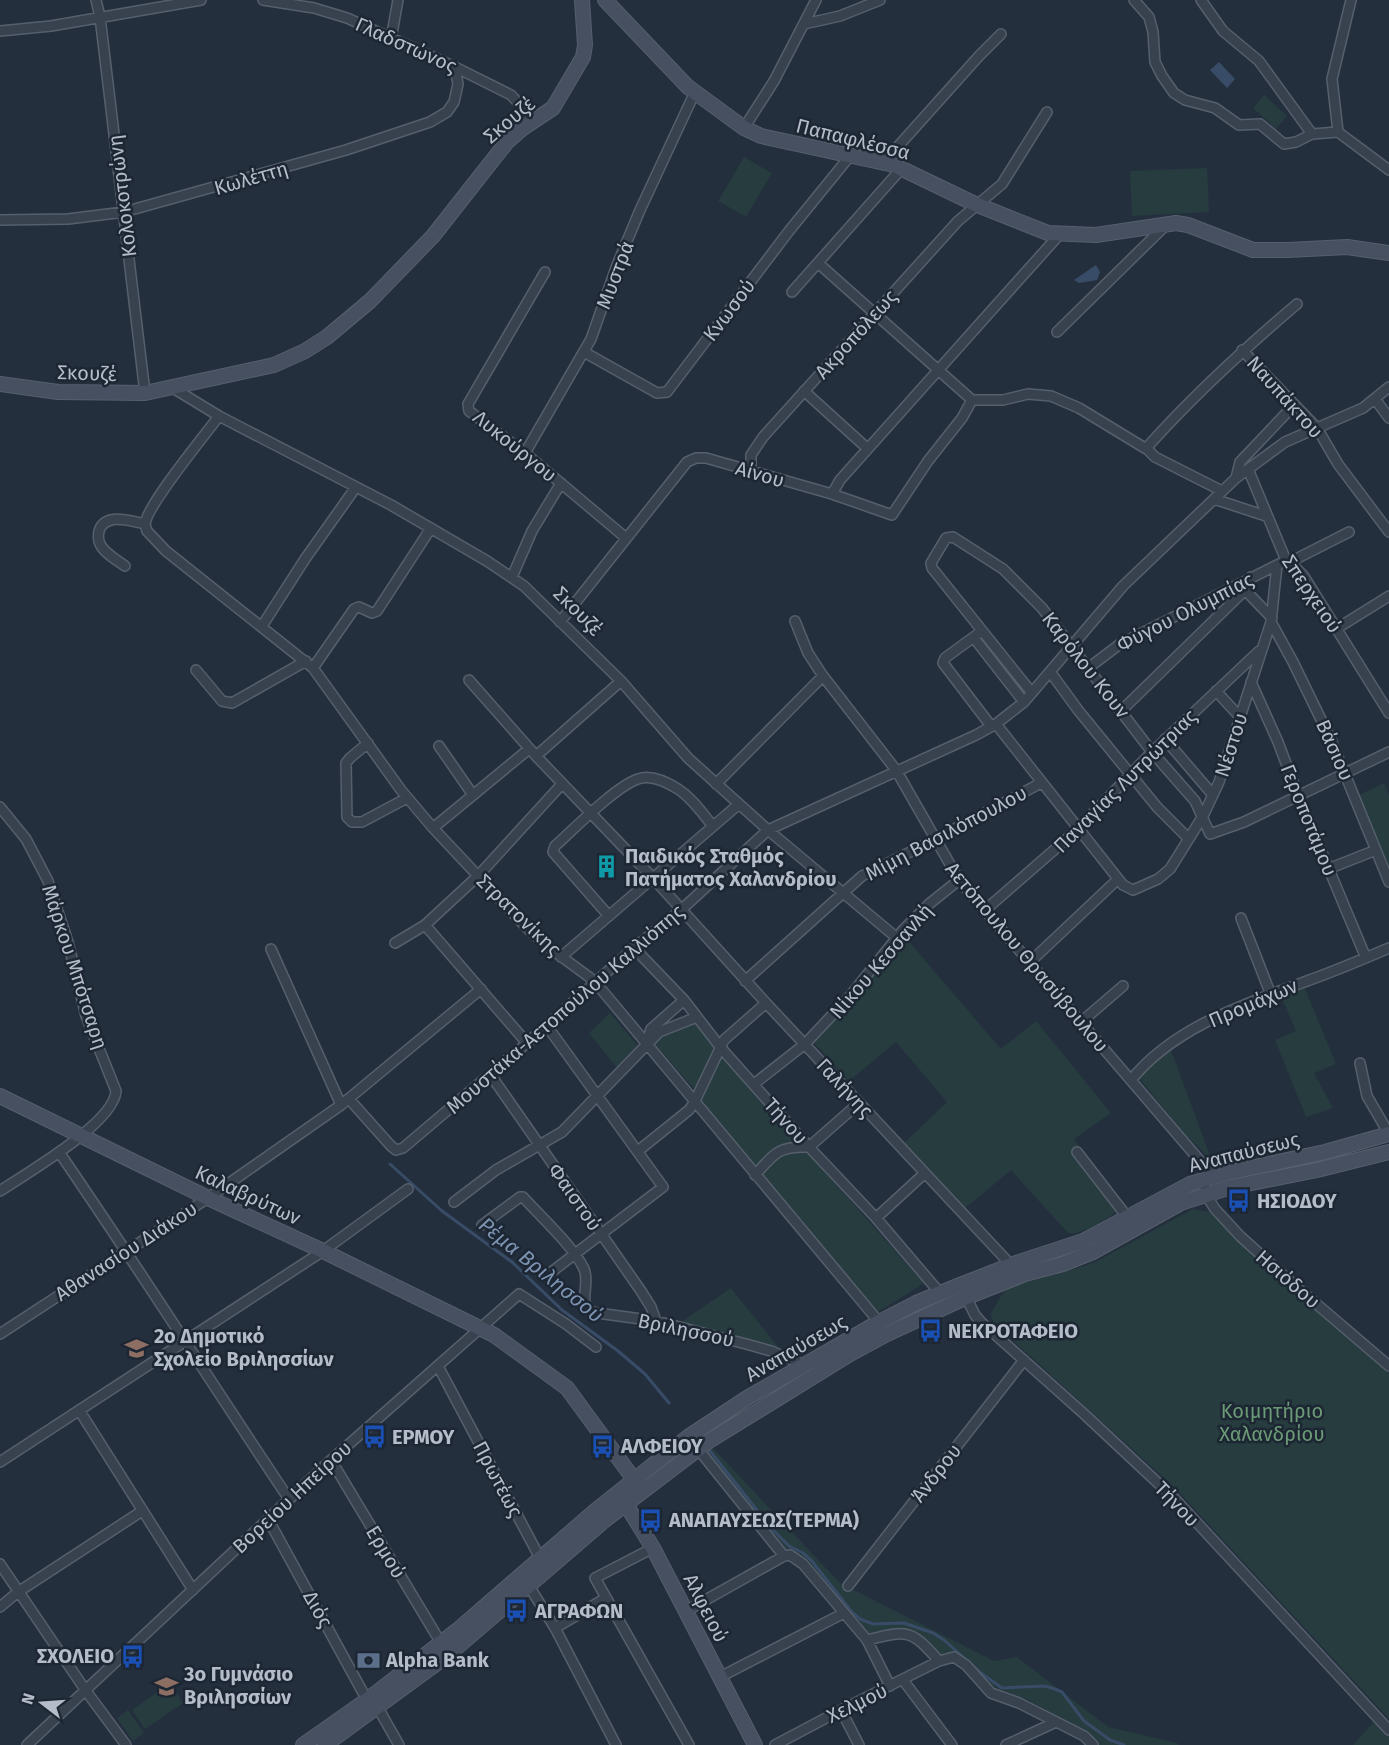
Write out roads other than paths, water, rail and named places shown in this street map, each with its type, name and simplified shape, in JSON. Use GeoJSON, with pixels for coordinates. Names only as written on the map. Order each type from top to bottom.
{"type":"FeatureCollection","features":[{"type":"Feature","properties":{"kind":"street","name":"Κολοκοτρώνη"},"geometry":{"type":"LineString","coordinates":[[96,0],[100,17],[145,393]]}},
{"type":"Feature","properties":{"kind":"street"},"geometry":{"type":"LineString","coordinates":[[0,31],[51,26],[201,0]]}},
{"type":"Feature","properties":{"kind":"street","name":"Γλαδστώνος"},"geometry":{"type":"LineString","coordinates":[[263,0],[314,8],[347,18],[454,67],[511,95],[522,107],[530,123]]}},
{"type":"Feature","properties":{"kind":"street"},"geometry":{"type":"LineString","coordinates":[[391,39],[398,0]]}},
{"type":"Feature","properties":{"kind":"street","name":"Σκουζέ"},"geometry":{"type":"LineString","coordinates":[[0,384],[67,393],[145,393],[274,365],[305,351],[327,337],[370,301],[427,242],[496,154],[515,135],[553,108],[583,57],[585,45],[582,0]]}},
{"type":"Feature","properties":{"kind":"street","name":"Παπαφλέσσα"},"geometry":{"type":"LineString","coordinates":[[604,0],[680,80],[744,128],[775,140],[884,162],[902,168],[975,204],[1048,233],[1059,235],[1115,233],[1167,224],[1188,225],[1254,250],[1347,247],[1389,253]]}},
{"type":"Feature","properties":{"kind":"street"},"geometry":{"type":"LineString","coordinates":[[744,128],[774,81],[816,0]]}},
{"type":"Feature","properties":{"kind":"street"},"geometry":{"type":"LineString","coordinates":[[804,24],[840,16],[880,0]]}},
{"type":"Feature","properties":{"kind":"street"},"geometry":{"type":"LineString","coordinates":[[1134,0],[1146,12],[1152,23],[1154,57],[1158,69],[1171,90],[1179,97],[1215,108],[1239,124],[1260,124],[1284,144],[1296,142],[1312,134],[1338,132],[1389,170]]}},
{"type":"Feature","properties":{"kind":"street"},"geometry":{"type":"LineString","coordinates":[[1201,0],[1223,31],[1259,61],[1312,134]]}},
{"type":"Feature","properties":{"kind":"street"},"geometry":{"type":"LineString","coordinates":[[1338,132],[1332,80],[1351,0]]}},
{"type":"Feature","properties":{"kind":"street"},"geometry":{"type":"LineString","coordinates":[[884,162],[1001,34]]}},
{"type":"Feature","properties":{"kind":"street","name":"Κωλέττη"},"geometry":{"type":"LineString","coordinates":[[0,220],[68,219],[124,212],[336,153],[430,122],[447,112],[454,102],[458,84],[454,67]]}},
{"type":"Feature","properties":{"kind":"street","name":"Μυστρά"},"geometry":{"type":"LineString","coordinates":[[525,453],[584,352],[644,200],[695,92]]}},
{"type":"Feature","properties":{"kind":"street","name":"Ακροπόλεως"},"geometry":{"type":"LineString","coordinates":[[751,471],[753,451],[763,437],[975,204],[990,194],[1006,178],[1047,112]]}},
{"type":"Feature","properties":{"kind":"street","name":"Κνωσού"},"geometry":{"type":"LineString","coordinates":[[584,352],[657,393],[667,392],[732,305],[850,156]]}},
{"type":"Feature","properties":{"kind":"street"},"geometry":{"type":"LineString","coordinates":[[792,292],[902,168]]}},
{"type":"Feature","properties":{"kind":"street"},"geometry":{"type":"LineString","coordinates":[[1058,332],[1167,224]]}},
{"type":"Feature","properties":{"kind":"street"},"geometry":{"type":"LineString","coordinates":[[832,495],[840,480],[1059,235]]}},
{"type":"Feature","properties":{"kind":"street"},"geometry":{"type":"LineString","coordinates":[[818,262],[972,400],[1003,400],[1028,394],[1051,396],[1079,408],[1148,450],[1155,458],[1222,491]]}},
{"type":"Feature","properties":{"kind":"street","name":"Λυκούργου"},"geometry":{"type":"LineString","coordinates":[[545,272],[468,407],[471,414],[525,453],[626,538]]}},
{"type":"Feature","properties":{"kind":"street"},"geometry":{"type":"LineString","coordinates":[[1148,450],[1152,442],[1242,350],[1297,304]]}},
{"type":"Feature","properties":{"kind":"street","name":"Ναυπάκτου"},"geometry":{"type":"LineString","coordinates":[[1242,350],[1317,428],[1338,464],[1389,532]]}},
{"type":"Feature","properties":{"kind":"street","name":"Μουστάκα-Αετοπούλου Καλλιόπης"},"geometry":{"type":"LineString","coordinates":[[345,1102],[391,1146],[400,1149],[681,910],[768,830],[994,725],[1024,702],[1123,586],[1236,478],[1285,442],[1352,413],[1389,387]]}},
{"type":"Feature","properties":{"kind":"street","name":"Σκουζέ"},"geometry":{"type":"LineString","coordinates":[[173,388],[219,416],[431,528],[512,577],[532,592],[621,681],[676,747],[768,830],[897,938]]}},
{"type":"Feature","properties":{"kind":"street"},"geometry":{"type":"LineString","coordinates":[[804,392],[868,449]]}},
{"type":"Feature","properties":{"kind":"street"},"geometry":{"type":"LineString","coordinates":[[1375,399],[1389,418]]}},
{"type":"Feature","properties":{"kind":"street","name":"Αίνου"},"geometry":{"type":"LineString","coordinates":[[560,622],[687,462],[696,458],[706,458],[892,515],[928,461],[962,418],[972,400]]}},
{"type":"Feature","properties":{"kind":"street"},"geometry":{"type":"LineString","coordinates":[[1236,478],[1240,462],[1294,405]]}},
{"type":"Feature","properties":{"kind":"street"},"geometry":{"type":"LineString","coordinates":[[125,566],[100,545],[98,537],[101,525],[109,519],[145,524],[147,514],[219,416]]}},
{"type":"Feature","properties":{"kind":"street","name":"Σπερχειού"},"geometry":{"type":"LineString","coordinates":[[1248,469],[1287,561],[1303,575],[1389,713]]}},
{"type":"Feature","properties":{"kind":"street"},"geometry":{"type":"LineString","coordinates":[[512,577],[532,531],[561,483]]}},
{"type":"Feature","properties":{"kind":"street"},"geometry":{"type":"LineString","coordinates":[[262,626],[305,559],[356,487]]}},
{"type":"Feature","properties":{"kind":"street"},"geometry":{"type":"LineString","coordinates":[[1214,499],[1266,516]]}},
{"type":"Feature","properties":{"kind":"street","name":"Στρατονίκης"},"geometry":{"type":"LineString","coordinates":[[145,524],[147,531],[166,551],[310,664],[407,798],[527,928],[595,982],[646,1046],[879,1322]]}},
{"type":"Feature","properties":{"kind":"street"},"geometry":{"type":"LineString","coordinates":[[196,670],[222,701],[232,704],[310,664],[354,609],[359,607],[372,613],[377,611],[431,528]]}},
{"type":"Feature","properties":{"kind":"street","name":"Φύγου Ολυμπίας"},"geometry":{"type":"LineString","coordinates":[[1087,669],[1120,644],[1251,577],[1349,532]]}},
{"type":"Feature","properties":{"kind":"street","name":"Καρόλου Κουν"},"geometry":{"type":"LineString","coordinates":[[982,631],[932,568],[931,563],[950,536],[1015,580],[1042,608],[1152,752],[1195,801],[1210,834],[1244,822],[1298,795]]}},
{"type":"Feature","properties":{"kind":"street","name":"Νέστου"},"geometry":{"type":"LineString","coordinates":[[1117,880],[1128,889],[1136,889],[1165,874],[1172,867],[1203,816],[1227,762],[1271,620],[1277,565]]}},
{"type":"Feature","properties":{"kind":"street"},"geometry":{"type":"LineString","coordinates":[[1121,711],[1245,590],[1251,577]]}},
{"type":"Feature","properties":{"kind":"street","name":"Βάσιου"},"geometry":{"type":"LineString","coordinates":[[1245,590],[1271,620],[1293,662],[1346,772],[1389,882]]}},
{"type":"Feature","properties":{"kind":"street"},"geometry":{"type":"LineString","coordinates":[[1336,630],[1389,596]]}},
{"type":"Feature","properties":{"kind":"street","name":"Αετόπουλου Θρασύβουλου"},"geometry":{"type":"LineString","coordinates":[[795,621],[808,653],[823,676],[896,770],[958,880],[1131,1080],[1208,1178]]}},
{"type":"Feature","properties":{"kind":"street"},"geometry":{"type":"LineString","coordinates":[[1029,963],[1117,880],[943,663],[945,658],[982,631],[1032,693]]}},
{"type":"Feature","properties":{"kind":"street"},"geometry":{"type":"LineString","coordinates":[[974,638],[1024,702]]}},
{"type":"Feature","properties":{"kind":"street","name":"Παναγίας Λυτρώτριας"},"geometry":{"type":"LineString","coordinates":[[984,911],[1077,830],[1152,752],[1262,648]]}},
{"type":"Feature","properties":{"kind":"street"},"geometry":{"type":"LineString","coordinates":[[1051,673],[1130,774],[1171,822],[1188,838]]}},
{"type":"Feature","properties":{"kind":"street"},"geometry":{"type":"LineString","coordinates":[[716,784],[823,676]]}},
{"type":"Feature","properties":{"kind":"street"},"geometry":{"type":"LineString","coordinates":[[433,828],[529,749],[469,680]]}},
{"type":"Feature","properties":{"kind":"street"},"geometry":{"type":"LineString","coordinates":[[536,756],[621,681]]}},
{"type":"Feature","properties":{"kind":"street","name":"Γεροποτάμου"},"geometry":{"type":"LineString","coordinates":[[1251,682],[1278,742],[1366,958]]}},
{"type":"Feature","properties":{"kind":"street"},"geometry":{"type":"LineString","coordinates":[[1216,691],[1240,717]]}},
{"type":"Feature","properties":{"kind":"street"},"geometry":{"type":"LineString","coordinates":[[1166,739],[1213,795]]}},
{"type":"Feature","properties":{"kind":"street"},"geometry":{"type":"LineString","coordinates":[[368,742],[346,763],[347,818],[352,822],[362,822],[407,798]]}},
{"type":"Feature","properties":{"kind":"street"},"geometry":{"type":"LineString","coordinates":[[439,746],[473,795]]}},
{"type":"Feature","properties":{"kind":"street","name":"Γαλήνης"},"geometry":{"type":"LineString","coordinates":[[529,749],[652,878],[766,1004],[1011,1265]]}},
{"type":"Feature","properties":{"kind":"street"},"geometry":{"type":"LineString","coordinates":[[1298,795],[1389,752]]}},
{"type":"Feature","properties":{"kind":"street"},"geometry":{"type":"LineString","coordinates":[[609,916],[553,852],[555,846],[625,786],[637,779],[647,777],[661,780],[680,790],[694,802],[713,826]]}},
{"type":"Feature","properties":{"kind":"street","name":"Μίμη Βασιλόπουλου"},"geometry":{"type":"LineString","coordinates":[[746,981],[862,876],[1041,783]]}},
{"type":"Feature","properties":{"kind":"street"},"geometry":{"type":"LineString","coordinates":[[395,943],[425,925],[478,876],[562,784]]}},
{"type":"Feature","properties":{"kind":"street"},"geometry":{"type":"LineString","coordinates":[[561,957],[739,804]]}},
{"type":"Feature","properties":{"kind":"street","name":"Μάρκου Μπότσαρη"},"geometry":{"type":"LineString","coordinates":[[0,807],[26,839],[48,881],[68,942],[86,1016],[116,1091],[110,1108],[82,1136],[0,1191]]}},
{"type":"Feature","properties":{"kind":"street"},"geometry":{"type":"LineString","coordinates":[[1328,869],[1376,850]]}},
{"type":"Feature","properties":{"kind":"street","name":"Νίκου Κεσσανλή"},"geometry":{"type":"LineString","coordinates":[[754,1084],[805,1044],[850,996],[897,938],[929,904],[958,880]]}},
{"type":"Feature","properties":{"kind":"street"},"geometry":{"type":"LineString","coordinates":[[1241,918],[1271,994]]}},
{"type":"Feature","properties":{"kind":"street"},"geometry":{"type":"LineString","coordinates":[[425,925],[527,1042]]}},
{"type":"Feature","properties":{"kind":"street","name":"Τήνου"},"geometry":{"type":"LineString","coordinates":[[634,948],[684,1000],[721,1048],[876,1218],[940,1293]]}},
{"type":"Feature","properties":{"kind":"street","name":"Προμάχων"},"geometry":{"type":"LineString","coordinates":[[1131,1080],[1155,1056],[1184,1035],[1223,1014],[1389,948]]}},
{"type":"Feature","properties":{"kind":"street"},"geometry":{"type":"LineString","coordinates":[[271,949],[345,1102]]}},
{"type":"Feature","properties":{"kind":"street"},"geometry":{"type":"LineString","coordinates":[[1081,1022],[1123,986]]}},
{"type":"Feature","properties":{"kind":"street","name":"Αθανασίου Διάκου"},"geometry":{"type":"LineString","coordinates":[[0,1334],[208,1198],[345,1102],[481,989]]}},
{"type":"Feature","properties":{"kind":"street"},"geometry":{"type":"LineString","coordinates":[[646,1046],[651,1029],[684,1000]]}},
{"type":"Feature","properties":{"kind":"street"},"geometry":{"type":"LineString","coordinates":[[638,1151],[685,1114],[694,1103],[724,1040],[766,1004]]}},
{"type":"Feature","properties":{"kind":"street"},"geometry":{"type":"LineString","coordinates":[[454,1202],[496,1170],[562,1132],[662,1030],[698,1017]]}},
{"type":"Feature","properties":{"kind":"street"},"geometry":{"type":"LineString","coordinates":[[547,1026],[663,1187],[550,1273]]}},
{"type":"Feature","properties":{"kind":"street"},"geometry":{"type":"LineString","coordinates":[[1360,1063],[1367,1096],[1389,1134]]}},
{"type":"Feature","properties":{"kind":"street","name":"Φαιστού"},"geometry":{"type":"LineString","coordinates":[[490,1074],[651,1306],[656,1321]]}},
{"type":"Feature","properties":{"kind":"street","name":"Καλαβρύτων"},"geometry":{"type":"LineString","coordinates":[[0,1096],[208,1198],[481,1327]]}},
{"type":"Feature","properties":{"kind":"street"},"geometry":{"type":"LineString","coordinates":[[755,1175],[780,1150],[790,1146],[809,1147],[859,1103]]}},
{"type":"Feature","properties":{"kind":"street","name":"Αναπαύσεως"},"geometry":{"type":"LineString","coordinates":[[303,1745],[373,1704],[447,1655],[635,1497],[698,1449],[807,1384],[850,1354],[1011,1265],[1077,1244],[1166,1196],[1208,1178],[1389,1134]]}},
{"type":"Feature","properties":{"kind":"street"},"geometry":{"type":"LineString","coordinates":[[1373,1139],[1384,1153],[1389,1166]]}},
{"type":"Feature","properties":{"kind":"street"},"geometry":{"type":"LineString","coordinates":[[59,1152],[290,1499]]}},
{"type":"Feature","properties":{"kind":"street"},"geometry":{"type":"LineString","coordinates":[[1077,1152],[1128,1218]]}},
{"type":"Feature","properties":{"kind":"street","name":"Αναπαύσεως"},"geometry":{"type":"LineString","coordinates":[[325,1745],[626,1485],[701,1428],[879,1322],[940,1293],[963,1291],[1063,1264],[1119,1239],[1170,1208],[1212,1192],[1384,1153]]}},
{"type":"Feature","properties":{"kind":"street"},"geometry":{"type":"LineString","coordinates":[[876,1218],[925,1173]]}},
{"type":"Feature","properties":{"kind":"street","name":"Ησιόδου"},"geometry":{"type":"LineString","coordinates":[[1208,1178],[1221,1216],[1240,1236],[1389,1366]]}},
{"type":"Feature","properties":{"kind":"street"},"geometry":{"type":"LineString","coordinates":[[0,1462],[323,1251],[408,1189]]}},
{"type":"Feature","properties":{"kind":"street"},"geometry":{"type":"LineString","coordinates":[[482,1225],[522,1197],[574,1254]]}},
{"type":"Feature","properties":{"kind":"street","name":"Βριλησσού"},"geometry":{"type":"LineString","coordinates":[[574,1254],[585,1271],[584,1301],[588,1310],[605,1315],[656,1321],[771,1351],[804,1365]]}},
{"type":"Feature","properties":{"kind":"street","name":"Τήνου"},"geometry":{"type":"LineString","coordinates":[[963,1291],[981,1322],[1175,1499],[1389,1730]]}},
{"type":"Feature","properties":{"kind":"street","name":"Βορείου Ηπείρου"},"geometry":{"type":"LineString","coordinates":[[27,1745],[331,1461],[519,1294],[566,1324],[596,1347]]}},
{"type":"Feature","properties":{"kind":"street","name":"Αλφειού"},"geometry":{"type":"LineString","coordinates":[[481,1327],[562,1384],[608,1446],[614,1466],[635,1497],[653,1548],[755,1745]]}},
{"type":"Feature","properties":{"kind":"street"},"geometry":{"type":"LineString","coordinates":[[850,1354],[850,1370]]}},
{"type":"Feature","properties":{"kind":"street","name":"Άνδρου"},"geometry":{"type":"LineString","coordinates":[[848,1586],[1024,1360]]}},
{"type":"Feature","properties":{"kind":"street","name":"Πρωτέως"},"geometry":{"type":"LineString","coordinates":[[438,1366],[541,1560]]}},
{"type":"Feature","properties":{"kind":"street"},"geometry":{"type":"LineString","coordinates":[[79,1410],[193,1590]]}},
{"type":"Feature","properties":{"kind":"street"},"geometry":{"type":"LineString","coordinates":[[698,1449],[784,1556]]}},
{"type":"Feature","properties":{"kind":"street","name":"Ερμού"},"geometry":{"type":"LineString","coordinates":[[331,1461],[441,1644]]}},
{"type":"Feature","properties":{"kind":"street","name":"Αλφειού"},"geometry":{"type":"LineString","coordinates":[[626,1485],[635,1497]]}},
{"type":"Feature","properties":{"kind":"street"},"geometry":{"type":"LineString","coordinates":[[0,1607],[18,1592],[142,1511]]}},
{"type":"Feature","properties":{"kind":"street","name":"Διός"},"geometry":{"type":"LineString","coordinates":[[268,1519],[373,1704],[399,1745]]}},
{"type":"Feature","properties":{"kind":"street"},"geometry":{"type":"LineString","coordinates":[[653,1548],[595,1578],[688,1745]]}},
{"type":"Feature","properties":{"kind":"street"},"geometry":{"type":"LineString","coordinates":[[686,1611],[784,1556],[790,1555],[800,1561],[867,1640],[890,1686]]}},
{"type":"Feature","properties":{"kind":"street"},"geometry":{"type":"LineString","coordinates":[[0,1564],[86,1691],[126,1745]]}},
{"type":"Feature","properties":{"kind":"street"},"geometry":{"type":"LineString","coordinates":[[530,1586],[555,1628],[616,1745]]}},
{"type":"Feature","properties":{"kind":"street"},"geometry":{"type":"LineString","coordinates":[[555,1628],[606,1598]]}},
{"type":"Feature","properties":{"kind":"street"},"geometry":{"type":"LineString","coordinates":[[720,1677],[844,1613]]}},
{"type":"Feature","properties":{"kind":"street"},"geometry":{"type":"LineString","coordinates":[[867,1640],[898,1632],[906,1634],[922,1642],[939,1661],[948,1658],[959,1659],[991,1693],[1019,1703],[1084,1736],[1093,1745]]}},
{"type":"Feature","properties":{"kind":"street","name":"Χελμού"},"geometry":{"type":"LineString","coordinates":[[775,1745],[939,1661]]}},
{"type":"Feature","properties":{"kind":"street"},"geometry":{"type":"LineString","coordinates":[[903,1680],[952,1745]]}},
{"type":"Feature","properties":{"kind":"street"},"geometry":{"type":"LineString","coordinates":[[841,1710],[859,1745]]}},
{"type":"Feature","properties":{"kind":"street"},"geometry":{"type":"LineString","coordinates":[[1006,1745],[1056,1722]]}},
{"type":"Feature","properties":{"kind":"water"},"geometry":{"type":"Polygon","coordinates":[[[1219,62],[1235,79],[1227,88],[1210,70],[1219,62]]]}},
{"type":"Feature","properties":{"kind":"water"},"geometry":{"type":"Polygon","coordinates":[[[1096,265],[1100,272],[1097,280],[1079,283],[1074,280],[1096,265]]]}},
{"type":"Feature","properties":{"kind":"waterway","name":"Ρέμα Βριλησσού"},"geometry":{"type":"LineString","coordinates":[[390,1164],[442,1211],[512,1262],[562,1310],[645,1374],[669,1403]]}},
{"type":"Feature","properties":{"kind":"waterway","name":"Ρέμα Βριλησσού"},"geometry":{"type":"LineString","coordinates":[[710,1451],[772,1529],[789,1546],[811,1560],[851,1611],[860,1619],[873,1624],[904,1623],[933,1633],[1002,1688],[1045,1686],[1062,1692],[1084,1721],[1110,1740],[1124,1745]]}},
{"type":"Feature","properties":{"kind":"place","name":"Παιδικός Σταθμός Πατήματος Χαλανδρίου"},"geometry":{"type":"Point","coordinates":[607,867]}},
{"type":"Feature","properties":{"kind":"place","name":"ΗΣΙΟΔΟΥ"},"geometry":{"type":"Point","coordinates":[1239,1201]}},
{"type":"Feature","properties":{"kind":"place","name":"ΝΕΚΡΟΤΑΦΕΙΟ"},"geometry":{"type":"Point","coordinates":[930,1331]}},
{"type":"Feature","properties":{"kind":"place","name":"2ο Δημοτικό Σχολείο Βριλησσίων"},"geometry":{"type":"Point","coordinates":[136,1348]}},
{"type":"Feature","properties":{"kind":"place","name":"ΕΡΜΟΥ"},"geometry":{"type":"Point","coordinates":[374,1437]}},
{"type":"Feature","properties":{"kind":"place","name":"ΑΛΦΕΙΟΥ"},"geometry":{"type":"Point","coordinates":[603,1446]}},
{"type":"Feature","properties":{"kind":"place","name":"ΑΝΑΠΑΥΣΕΩΣ(ΤΕΡΜΑ)"},"geometry":{"type":"Point","coordinates":[651,1520]}},
{"type":"Feature","properties":{"kind":"place","name":"ΑΓΡΑΦΩΝ"},"geometry":{"type":"Point","coordinates":[517,1611]}},
{"type":"Feature","properties":{"kind":"place","name":"ΣΧΟΛΕΙΟ"},"geometry":{"type":"Point","coordinates":[132,1656]}},
{"type":"Feature","properties":{"kind":"place","name":"Alpha Bank"},"geometry":{"type":"Point","coordinates":[368,1660]}},
{"type":"Feature","properties":{"kind":"place","name":"3ο Γυμνάσιο Βριλησσίων"},"geometry":{"type":"Point","coordinates":[166,1686]}},
{"type":"Feature","properties":{"kind":"park label","name":"Κοιμητήριο Χαλανδρίου"},"geometry":{"type":"Point","coordinates":[1272,1422]}}]}
